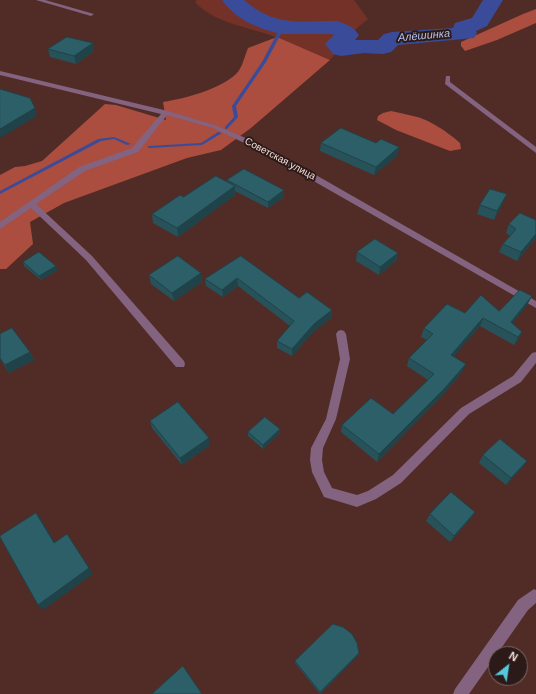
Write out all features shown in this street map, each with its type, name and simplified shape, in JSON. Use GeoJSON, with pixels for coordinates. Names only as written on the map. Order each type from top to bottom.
{"type":"FeatureCollection","features":[{"type":"Feature","properties":{"kind":"street"},"geometry":{"type":"LineString","coordinates":[[38,0],[91,14]]}},
{"type":"Feature","properties":{"kind":"street","name":"Советская улица"},"geometry":{"type":"LineString","coordinates":[[0,73],[166,112],[230,133],[268,152],[536,305]]}},
{"type":"Feature","properties":{"kind":"street"},"geometry":{"type":"LineString","coordinates":[[448,77],[446,83],[536,151]]}},
{"type":"Feature","properties":{"kind":"street"},"geometry":{"type":"LineString","coordinates":[[0,226],[82,170],[136,150],[166,112]]}},
{"type":"Feature","properties":{"kind":"street"},"geometry":{"type":"LineString","coordinates":[[31,204],[89,258],[180,364]]}},
{"type":"Feature","properties":{"kind":"street"},"geometry":{"type":"LineString","coordinates":[[341,334],[345,359],[331,419],[317,448],[316,460],[318,472],[328,493],[357,501],[372,495],[397,479],[465,411],[517,379],[536,356]]}},
{"type":"Feature","properties":{"kind":"street"},"geometry":{"type":"LineString","coordinates":[[460,694],[524,605],[536,602]]}},
{"type":"Feature","properties":{"kind":"shaded area"},"geometry":{"type":"Polygon","coordinates":[[[197,0],[354,0],[368,19],[357,28],[330,60],[273,36],[221,19],[202,9],[195,2],[197,0]]]}},
{"type":"Feature","properties":{"kind":"shaded area"},"geometry":{"type":"Polygon","coordinates":[[[536,9],[536,23],[497,40],[465,51],[461,46],[461,42],[536,9]]]}},
{"type":"Feature","properties":{"kind":"shaded area"},"geometry":{"type":"Polygon","coordinates":[[[277,37],[330,60],[251,128],[221,150],[187,158],[64,203],[30,222],[33,244],[6,269],[0,269],[0,175],[15,167],[42,161],[105,104],[116,105],[166,120],[163,102],[192,96],[229,80],[238,72],[248,48],[277,37]]]}},
{"type":"Feature","properties":{"kind":"shaded area"},"geometry":{"type":"Polygon","coordinates":[[[391,111],[432,123],[460,143],[461,149],[450,151],[396,130],[377,120],[378,116],[391,111]]]}},
{"type":"Feature","properties":{"kind":"building"},"geometry":{"type":"Polygon","coordinates":[[[67,37],[93,43],[74,56],[48,49],[67,37]]]}},
{"type":"Feature","properties":{"kind":"building"},"geometry":{"type":"Polygon","coordinates":[[[0,89],[30,98],[35,108],[0,129],[0,89]]]}},
{"type":"Feature","properties":{"kind":"building"},"geometry":{"type":"Polygon","coordinates":[[[341,128],[376,143],[381,139],[399,147],[376,167],[321,143],[341,128]]]}},
{"type":"Feature","properties":{"kind":"building"},"geometry":{"type":"Polygon","coordinates":[[[244,169],[284,190],[268,202],[227,180],[244,169]]]}},
{"type":"Feature","properties":{"kind":"building"},"geometry":{"type":"Polygon","coordinates":[[[216,176],[235,186],[177,228],[152,214],[180,195],[183,197],[216,176]]]}},
{"type":"Feature","properties":{"kind":"building"},"geometry":{"type":"Polygon","coordinates":[[[490,189],[507,194],[497,211],[480,205],[490,189]]]}},
{"type":"Feature","properties":{"kind":"building"},"geometry":{"type":"Polygon","coordinates":[[[520,213],[536,220],[536,234],[521,252],[503,244],[516,229],[509,224],[520,213]]]}},
{"type":"Feature","properties":{"kind":"building"},"geometry":{"type":"Polygon","coordinates":[[[375,239],[398,253],[380,267],[357,252],[375,239]]]}},
{"type":"Feature","properties":{"kind":"building"},"geometry":{"type":"Polygon","coordinates":[[[39,252],[56,266],[39,276],[23,262],[39,252]]]}},
{"type":"Feature","properties":{"kind":"building"},"geometry":{"type":"Polygon","coordinates":[[[178,256],[201,273],[172,293],[149,275],[178,256]]]}},
{"type":"Feature","properties":{"kind":"building"},"geometry":{"type":"Polygon","coordinates":[[[241,256],[299,298],[307,292],[332,310],[314,324],[292,349],[277,341],[294,321],[237,278],[222,290],[205,279],[241,256]]]}},
{"type":"Feature","properties":{"kind":"building"},"geometry":{"type":"Polygon","coordinates":[[[520,290],[532,296],[511,322],[522,332],[518,337],[483,318],[451,355],[466,364],[444,389],[379,454],[342,425],[371,398],[393,414],[434,374],[409,358],[433,334],[424,328],[447,304],[465,313],[481,295],[499,311],[520,290]]]}},
{"type":"Feature","properties":{"kind":"building"},"geometry":{"type":"Polygon","coordinates":[[[12,328],[30,352],[5,365],[0,358],[0,334],[12,328]]]}},
{"type":"Feature","properties":{"kind":"building"},"geometry":{"type":"Polygon","coordinates":[[[178,402],[209,438],[180,458],[150,421],[178,402]]]}},
{"type":"Feature","properties":{"kind":"building"},"geometry":{"type":"Polygon","coordinates":[[[265,417],[280,429],[263,445],[248,432],[265,417]]]}},
{"type":"Feature","properties":{"kind":"building"},"geometry":{"type":"Polygon","coordinates":[[[500,439],[527,461],[511,478],[483,455],[500,439]]]}},
{"type":"Feature","properties":{"kind":"building"},"geometry":{"type":"Polygon","coordinates":[[[451,492],[475,512],[454,536],[430,514],[451,492]]]}},
{"type":"Feature","properties":{"kind":"building"},"geometry":{"type":"Polygon","coordinates":[[[36,513],[54,543],[67,534],[89,568],[38,605],[0,537],[36,513]]]}},
{"type":"Feature","properties":{"kind":"building"},"geometry":{"type":"Polygon","coordinates":[[[333,624],[343,627],[352,634],[357,643],[359,653],[320,692],[295,661],[333,624]]]}},
{"type":"Feature","properties":{"kind":"building"},"geometry":{"type":"Polygon","coordinates":[[[183,666],[202,694],[152,694],[183,666]]]}},
{"type":"Feature","properties":{"kind":"waterway","name":"Алёшинка"},"geometry":{"type":"LineString","coordinates":[[232,0],[250,16],[282,28],[336,27],[348,35],[336,44],[341,49],[364,46],[383,47],[392,39],[466,33],[463,28],[480,22],[493,0]]}},
{"type":"Feature","properties":{"kind":"waterway"},"geometry":{"type":"LineString","coordinates":[[226,128],[236,117],[234,106],[264,62],[282,28]]}},
{"type":"Feature","properties":{"kind":"waterway"},"geometry":{"type":"LineString","coordinates":[[149,147],[202,144],[220,133]]}},
{"type":"Feature","properties":{"kind":"waterway"},"geometry":{"type":"LineString","coordinates":[[0,193],[100,140],[114,138],[129,144]]}}]}
